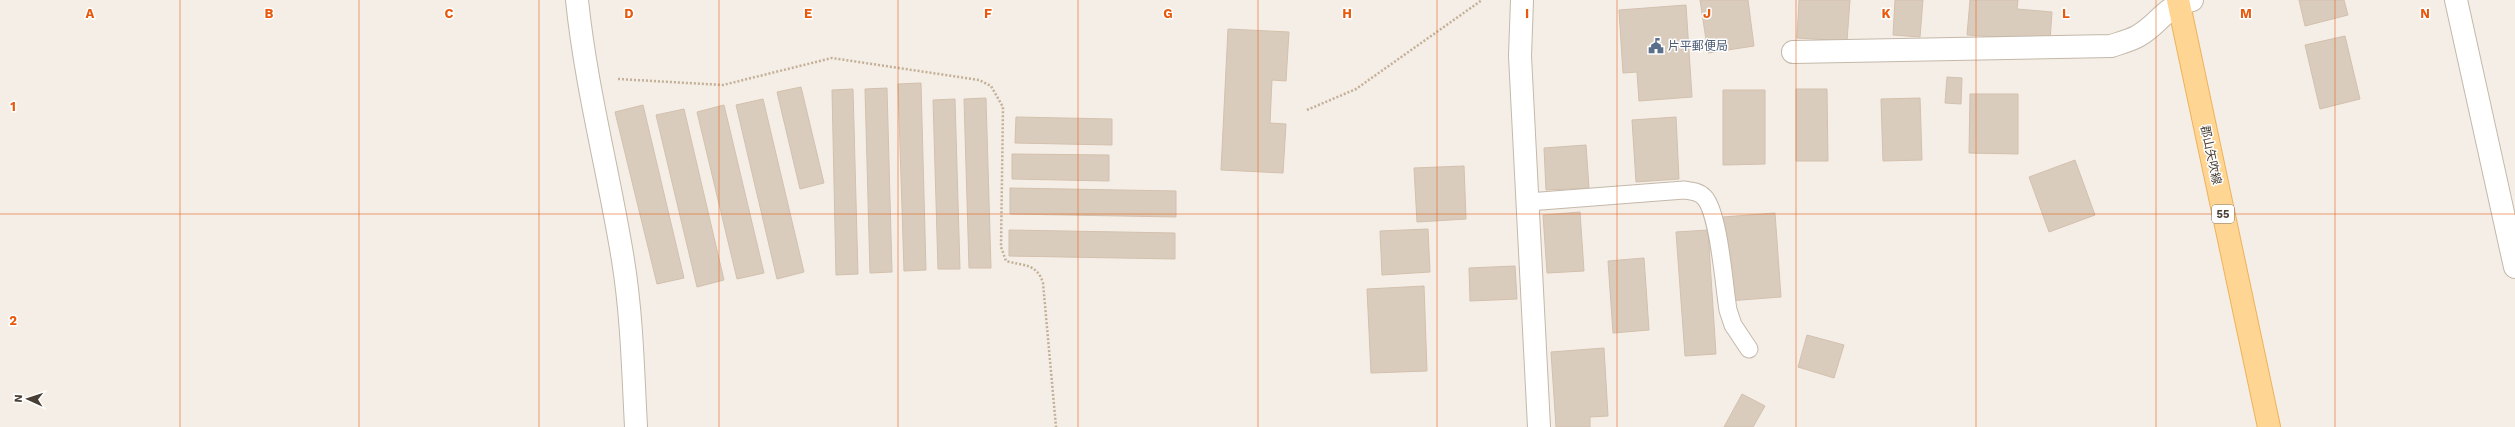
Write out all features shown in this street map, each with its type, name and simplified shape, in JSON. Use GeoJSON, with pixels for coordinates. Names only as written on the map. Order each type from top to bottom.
{"type":"FeatureCollection","features":[{"type":"Feature","properties":{"kind":"main road","name":"郡山矢吹線"},"geometry":{"type":"LineString","coordinates":[[2183,1],[2269,427]]}},
{"type":"Feature","properties":{"kind":"street"},"geometry":{"type":"LineString","coordinates":[[577,0],[589,82],[623,261],[631,316],[636,427]]}},
{"type":"Feature","properties":{"kind":"street"},"geometry":{"type":"LineString","coordinates":[[1522,0],[1520,56],[1539,427]]}},
{"type":"Feature","properties":{"kind":"street"},"geometry":{"type":"LineString","coordinates":[[2456,0],[2515,267]]}},
{"type":"Feature","properties":{"kind":"street"},"geometry":{"type":"LineString","coordinates":[[1793,52],[2111,46],[2139,36],[2165,12],[2183,1]]}},
{"type":"Feature","properties":{"kind":"lane"},"geometry":{"type":"LineString","coordinates":[[1528,202],[1684,190],[1700,194],[1713,212],[1728,310],[1733,325],[1749,349]]}},
{"type":"Feature","properties":{"kind":"path"},"geometry":{"type":"LineString","coordinates":[[1307,110],[1356,89],[1482,0]]}},
{"type":"Feature","properties":{"kind":"path"},"geometry":{"type":"LineString","coordinates":[[589,82],[609,79],[722,85],[832,58],[886,68],[968,77],[991,86],[1003,107],[1001,247],[1006,261],[1030,265],[1041,275],[1056,427]]}},
{"type":"Feature","properties":{"kind":"building"},"geometry":{"type":"Polygon","coordinates":[[[1700,0],[1748,0],[1754,46],[1708,53],[1700,0]]]}},
{"type":"Feature","properties":{"kind":"building"},"geometry":{"type":"Polygon","coordinates":[[[1799,0],[1850,0],[1847,41],[1797,38],[1799,0]]]}},
{"type":"Feature","properties":{"kind":"building"},"geometry":{"type":"Polygon","coordinates":[[[1895,0],[1923,0],[1920,37],[1893,35],[1895,0]]]}},
{"type":"Feature","properties":{"kind":"building"},"geometry":{"type":"Polygon","coordinates":[[[1970,0],[2018,0],[2017,9],[2052,12],[2050,40],[1967,35],[1970,0]]]}},
{"type":"Feature","properties":{"kind":"building"},"geometry":{"type":"Polygon","coordinates":[[[2299,0],[2344,0],[2348,15],[2305,26],[2299,0]]]}},
{"type":"Feature","properties":{"kind":"building"},"geometry":{"type":"Polygon","coordinates":[[[1686,5],[1692,97],[1639,101],[1637,72],[1623,73],[1619,10],[1686,5]]]}},
{"type":"Feature","properties":{"kind":"building"},"geometry":{"type":"Polygon","coordinates":[[[1228,29],[1289,32],[1286,81],[1272,80],[1270,123],[1286,124],[1283,173],[1221,170],[1228,29]]]}},
{"type":"Feature","properties":{"kind":"building"},"geometry":{"type":"Polygon","coordinates":[[[2345,36],[2360,99],[2320,109],[2305,45],[2345,36]]]}},
{"type":"Feature","properties":{"kind":"building"},"geometry":{"type":"Polygon","coordinates":[[[1947,77],[1962,78],[1961,104],[1945,103],[1947,77]]]}},
{"type":"Feature","properties":{"kind":"building"},"geometry":{"type":"Polygon","coordinates":[[[921,83],[926,270],[904,271],[898,84],[921,83]]]}},
{"type":"Feature","properties":{"kind":"building"},"geometry":{"type":"Polygon","coordinates":[[[801,87],[824,183],[800,189],[777,92],[801,87]]]}},
{"type":"Feature","properties":{"kind":"building"},"geometry":{"type":"Polygon","coordinates":[[[887,88],[892,272],[870,273],[865,89],[887,88]]]}},
{"type":"Feature","properties":{"kind":"building"},"geometry":{"type":"Polygon","coordinates":[[[853,89],[858,274],[836,275],[832,90],[853,89]]]}},
{"type":"Feature","properties":{"kind":"building"},"geometry":{"type":"Polygon","coordinates":[[[1796,89],[1827,89],[1828,161],[1796,161],[1796,89]]]}},
{"type":"Feature","properties":{"kind":"building"},"geometry":{"type":"Polygon","coordinates":[[[1723,90],[1765,90],[1765,164],[1723,165],[1723,90]]]}},
{"type":"Feature","properties":{"kind":"building"},"geometry":{"type":"Polygon","coordinates":[[[1970,94],[2018,94],[2018,154],[1969,153],[1970,94]]]}},
{"type":"Feature","properties":{"kind":"building"},"geometry":{"type":"Polygon","coordinates":[[[986,98],[991,268],[969,268],[964,99],[986,98]]]}},
{"type":"Feature","properties":{"kind":"building"},"geometry":{"type":"Polygon","coordinates":[[[1920,98],[1922,160],[1883,161],[1881,99],[1920,98]]]}},
{"type":"Feature","properties":{"kind":"building"},"geometry":{"type":"Polygon","coordinates":[[[763,99],[804,272],[777,279],[736,105],[763,99]]]}},
{"type":"Feature","properties":{"kind":"building"},"geometry":{"type":"Polygon","coordinates":[[[955,99],[960,269],[938,269],[933,100],[955,99]]]}},
{"type":"Feature","properties":{"kind":"building"},"geometry":{"type":"Polygon","coordinates":[[[643,105],[684,278],[657,284],[615,112],[643,105]]]}},
{"type":"Feature","properties":{"kind":"building"},"geometry":{"type":"Polygon","coordinates":[[[724,105],[764,273],[737,279],[697,112],[724,105]]]}},
{"type":"Feature","properties":{"kind":"building"},"geometry":{"type":"Polygon","coordinates":[[[684,109],[724,280],[697,287],[656,115],[684,109]]]}},
{"type":"Feature","properties":{"kind":"building"},"geometry":{"type":"Polygon","coordinates":[[[1016,117],[1112,119],[1112,145],[1015,143],[1016,117]]]}},
{"type":"Feature","properties":{"kind":"building"},"geometry":{"type":"Polygon","coordinates":[[[1676,117],[1679,179],[1636,182],[1632,120],[1676,117]]]}},
{"type":"Feature","properties":{"kind":"building"},"geometry":{"type":"Polygon","coordinates":[[[1586,145],[1589,188],[1546,190],[1544,148],[1586,145]]]}},
{"type":"Feature","properties":{"kind":"building"},"geometry":{"type":"Polygon","coordinates":[[[1012,154],[1109,155],[1109,181],[1012,179],[1012,154]]]}},
{"type":"Feature","properties":{"kind":"building"},"geometry":{"type":"Polygon","coordinates":[[[2075,160],[2095,215],[2049,232],[2029,177],[2075,160]]]}},
{"type":"Feature","properties":{"kind":"building"},"geometry":{"type":"Polygon","coordinates":[[[1464,166],[1466,219],[1417,222],[1414,168],[1464,166]]]}},
{"type":"Feature","properties":{"kind":"building"},"geometry":{"type":"Polygon","coordinates":[[[1010,188],[1176,191],[1176,217],[1010,214],[1010,188]]]}},
{"type":"Feature","properties":{"kind":"building"},"geometry":{"type":"Polygon","coordinates":[[[1580,212],[1584,271],[1547,273],[1543,215],[1580,212]]]}},
{"type":"Feature","properties":{"kind":"building"},"geometry":{"type":"Polygon","coordinates":[[[1775,213],[1781,297],[1728,301],[1723,217],[1775,213]]]}},
{"type":"Feature","properties":{"kind":"building"},"geometry":{"type":"Polygon","coordinates":[[[1428,229],[1430,272],[1382,275],[1380,231],[1428,229]]]}},
{"type":"Feature","properties":{"kind":"building"},"geometry":{"type":"Polygon","coordinates":[[[1009,230],[1175,233],[1175,259],[1009,256],[1009,230]]]}},
{"type":"Feature","properties":{"kind":"building"},"geometry":{"type":"Polygon","coordinates":[[[1708,230],[1716,354],[1685,356],[1676,232],[1708,230]]]}},
{"type":"Feature","properties":{"kind":"building"},"geometry":{"type":"Polygon","coordinates":[[[1644,258],[1649,330],[1613,333],[1608,261],[1644,258]]]}},
{"type":"Feature","properties":{"kind":"building"},"geometry":{"type":"Polygon","coordinates":[[[1515,266],[1517,299],[1470,301],[1469,268],[1515,266]]]}},
{"type":"Feature","properties":{"kind":"building"},"geometry":{"type":"Polygon","coordinates":[[[1424,286],[1427,371],[1371,373],[1367,289],[1424,286]]]}},
{"type":"Feature","properties":{"kind":"building"},"geometry":{"type":"Polygon","coordinates":[[[1807,335],[1844,345],[1834,378],[1798,367],[1807,335]]]}},
{"type":"Feature","properties":{"kind":"building"},"geometry":{"type":"Polygon","coordinates":[[[1604,348],[1608,416],[1590,417],[1590,427],[1556,427],[1551,352],[1604,348]]]}},
{"type":"Feature","properties":{"kind":"building"},"geometry":{"type":"Polygon","coordinates":[[[1742,394],[1765,406],[1753,427],[1724,427],[1742,394]]]}},
{"type":"Feature","properties":{"kind":"place","name":"片平郵便局"},"geometry":{"type":"Point","coordinates":[1656,46]}}]}
